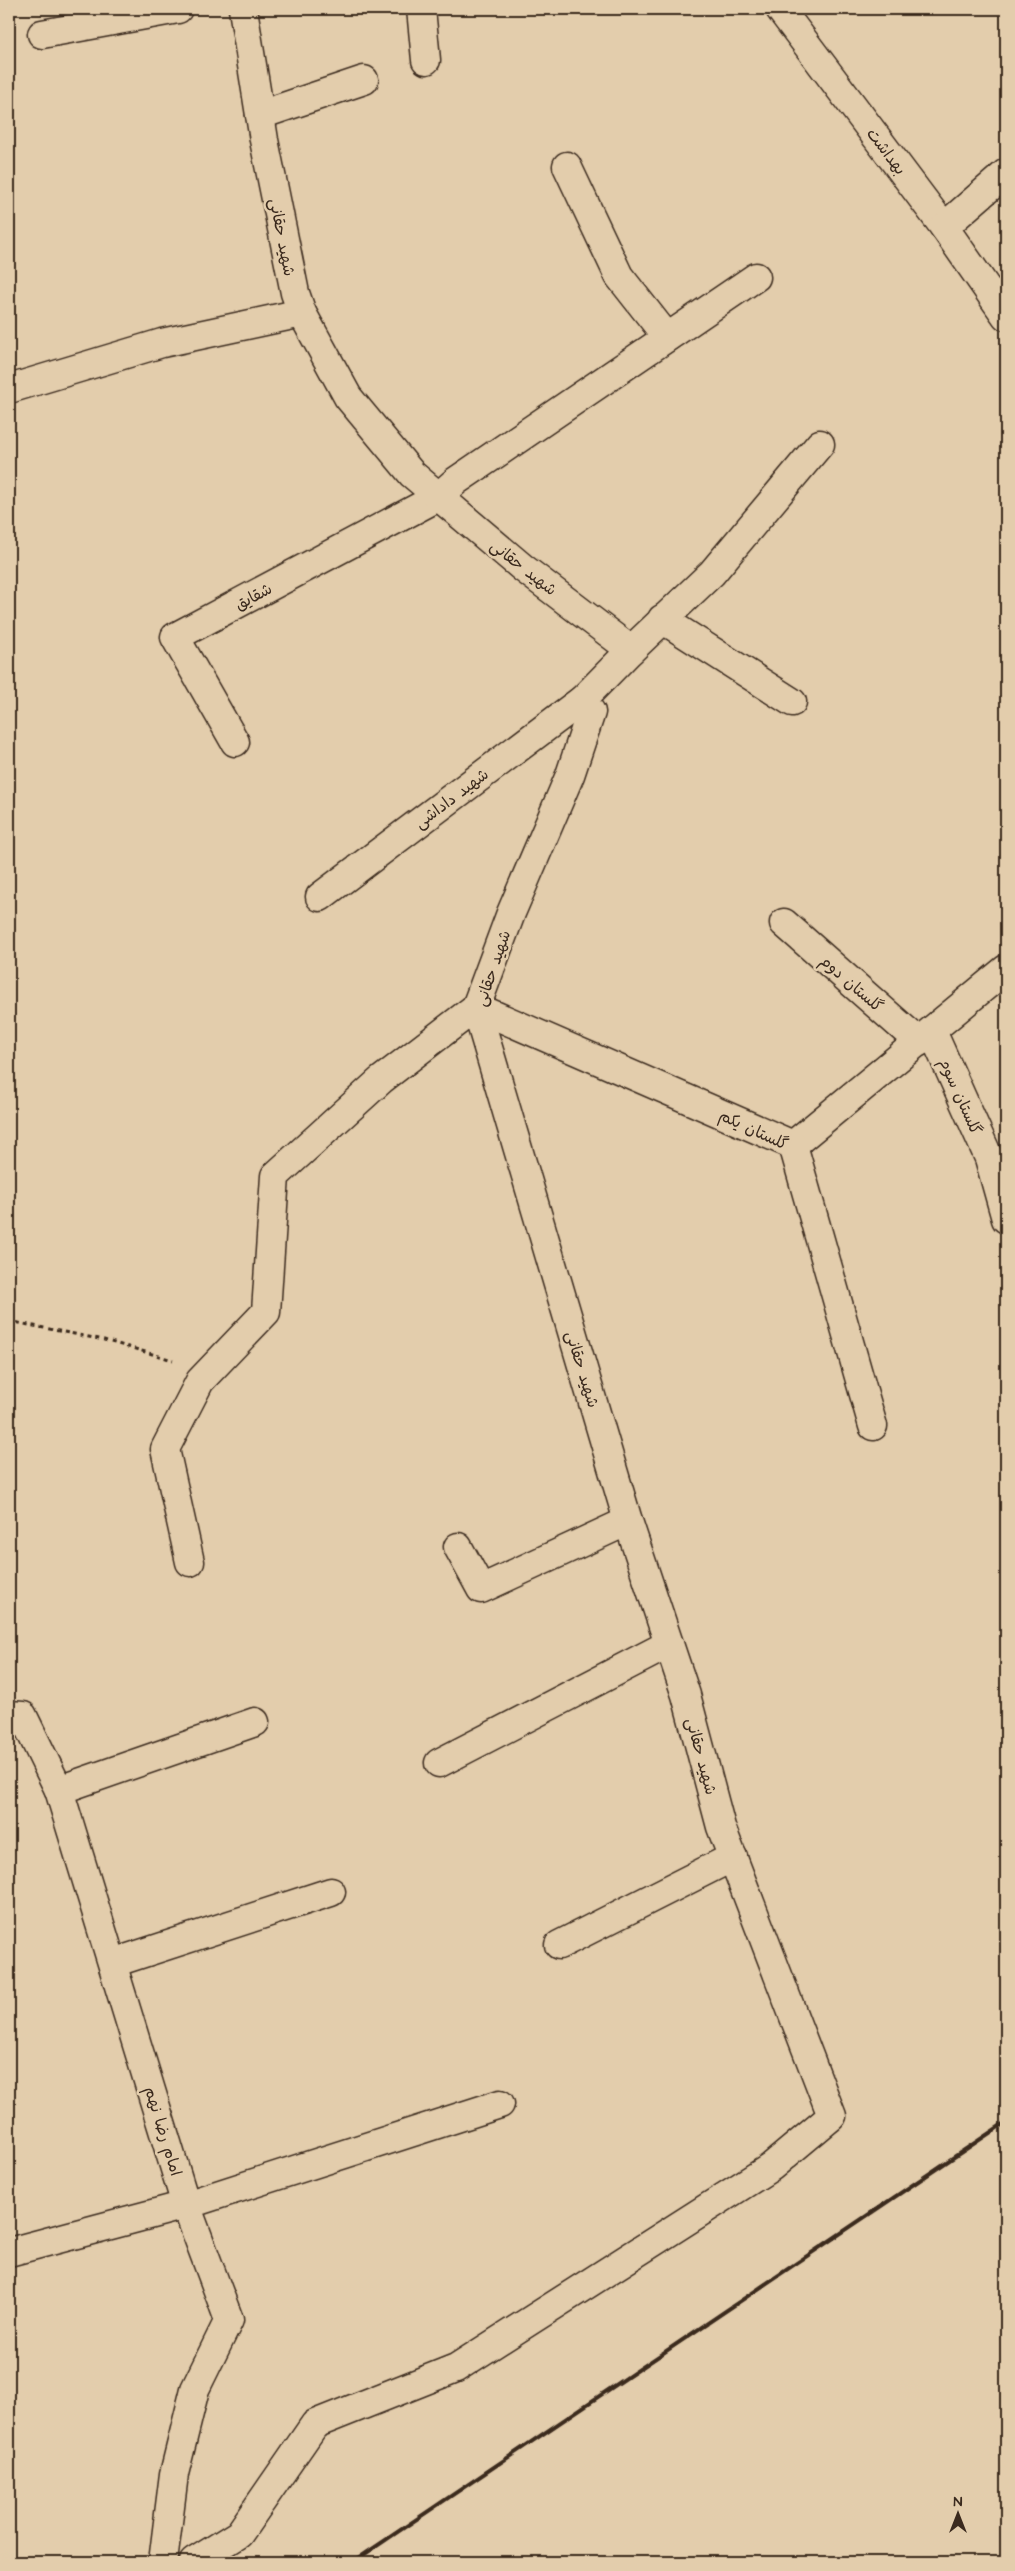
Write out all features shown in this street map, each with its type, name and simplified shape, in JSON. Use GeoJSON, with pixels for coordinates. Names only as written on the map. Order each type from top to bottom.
{"type":"FeatureCollection","features":[{"type":"Feature","properties":{"kind":"street"},"geometry":{"type":"LineString","coordinates":[[42,34],[178,9]]}},
{"type":"Feature","properties":{"kind":"street","name":"شهید حقانی"},"geometry":{"type":"LineString","coordinates":[[243,9],[260,115],[294,293],[302,313],[348,397],[412,474],[523,568],[631,650]]}},
{"type":"Feature","properties":{"kind":"street"},"geometry":{"type":"LineString","coordinates":[[421,9],[426,60]]}},
{"type":"Feature","properties":{"kind":"street","name":"بهداشت"},"geometry":{"type":"LineString","coordinates":[[780,9],[944,227],[1006,316]]}},
{"type":"Feature","properties":{"kind":"street"},"geometry":{"type":"LineString","coordinates":[[260,115],[364,80]]}},
{"type":"Feature","properties":{"kind":"street"},"geometry":{"type":"LineString","coordinates":[[567,166],[619,276],[667,337]]}},
{"type":"Feature","properties":{"kind":"street"},"geometry":{"type":"LineString","coordinates":[[944,227],[1006,173]]}},
{"type":"Feature","properties":{"kind":"street"},"geometry":{"type":"LineString","coordinates":[[438,497],[456,480],[756,277]]}},
{"type":"Feature","properties":{"kind":"street"},"geometry":{"type":"LineString","coordinates":[[9,389],[162,343],[302,313]]}},
{"type":"Feature","properties":{"kind":"street"},"geometry":{"type":"LineString","coordinates":[[582,700],[712,572],[820,444]]}},
{"type":"Feature","properties":{"kind":"street","name":"شقایق"},"geometry":{"type":"LineString","coordinates":[[235,742],[175,637],[438,497]]}},
{"type":"Feature","properties":{"kind":"street"},"geometry":{"type":"LineString","coordinates":[[662,620],[792,702]]}},
{"type":"Feature","properties":{"kind":"street","name":"شهید حقانی"},"geometry":{"type":"LineString","coordinates":[[194,2562],[239,2534],[315,2424],[456,2368],[771,2167],[832,2116],[721,1827],[686,1695],[628,1521],[476,1007],[511,913],[570,775],[592,712],[582,700]]}},
{"type":"Feature","properties":{"kind":"street","name":"شهید داداشی"},"geometry":{"type":"LineString","coordinates":[[320,897],[582,700]]}},
{"type":"Feature","properties":{"kind":"street","name":"گلستان دوم"},"geometry":{"type":"LineString","coordinates":[[784,923],[926,1036]]}},
{"type":"Feature","properties":{"kind":"street"},"geometry":{"type":"LineString","coordinates":[[793,1145],[1006,969]]}},
{"type":"Feature","properties":{"kind":"street"},"geometry":{"type":"LineString","coordinates":[[190,1562],[165,1449],[200,1381],[266,1312],[275,1176],[381,1080],[476,1007]]}},
{"type":"Feature","properties":{"kind":"street","name":"گلستان یکم"},"geometry":{"type":"LineString","coordinates":[[476,1007],[793,1145],[873,1426]]}},
{"type":"Feature","properties":{"kind":"street","name":"گلستان سوم"},"geometry":{"type":"LineString","coordinates":[[926,1036],[989,1158],[1006,1219]]}},
{"type":"Feature","properties":{"kind":"street"},"geometry":{"type":"LineString","coordinates":[[458,1547],[481,1588],[628,1521]]}},
{"type":"Feature","properties":{"kind":"street"},"geometry":{"type":"LineString","coordinates":[[440,1763],[669,1644]]}},
{"type":"Feature","properties":{"kind":"street","name":"امام رضا نهم"},"geometry":{"type":"LineString","coordinates":[[9,1715],[23,1716],[59,1790],[186,2205],[229,2320],[194,2389],[174,2474],[163,2562]]}},
{"type":"Feature","properties":{"kind":"street"},"geometry":{"type":"LineString","coordinates":[[59,1790],[255,1722]]}},
{"type":"Feature","properties":{"kind":"street"},"geometry":{"type":"LineString","coordinates":[[559,1945],[733,1857]]}},
{"type":"Feature","properties":{"kind":"street"},"geometry":{"type":"LineString","coordinates":[[113,1964],[331,1892]]}},
{"type":"Feature","properties":{"kind":"street"},"geometry":{"type":"LineString","coordinates":[[9,2252],[186,2205],[500,2104]]}},
{"type":"Feature","properties":{"kind":"path"},"geometry":{"type":"LineString","coordinates":[[9,1322],[104,1340],[210,1370]]}},
{"type":"Feature","properties":{"kind":"railway"},"geometry":{"type":"LineString","coordinates":[[353,2562],[1006,2122]]}}]}
